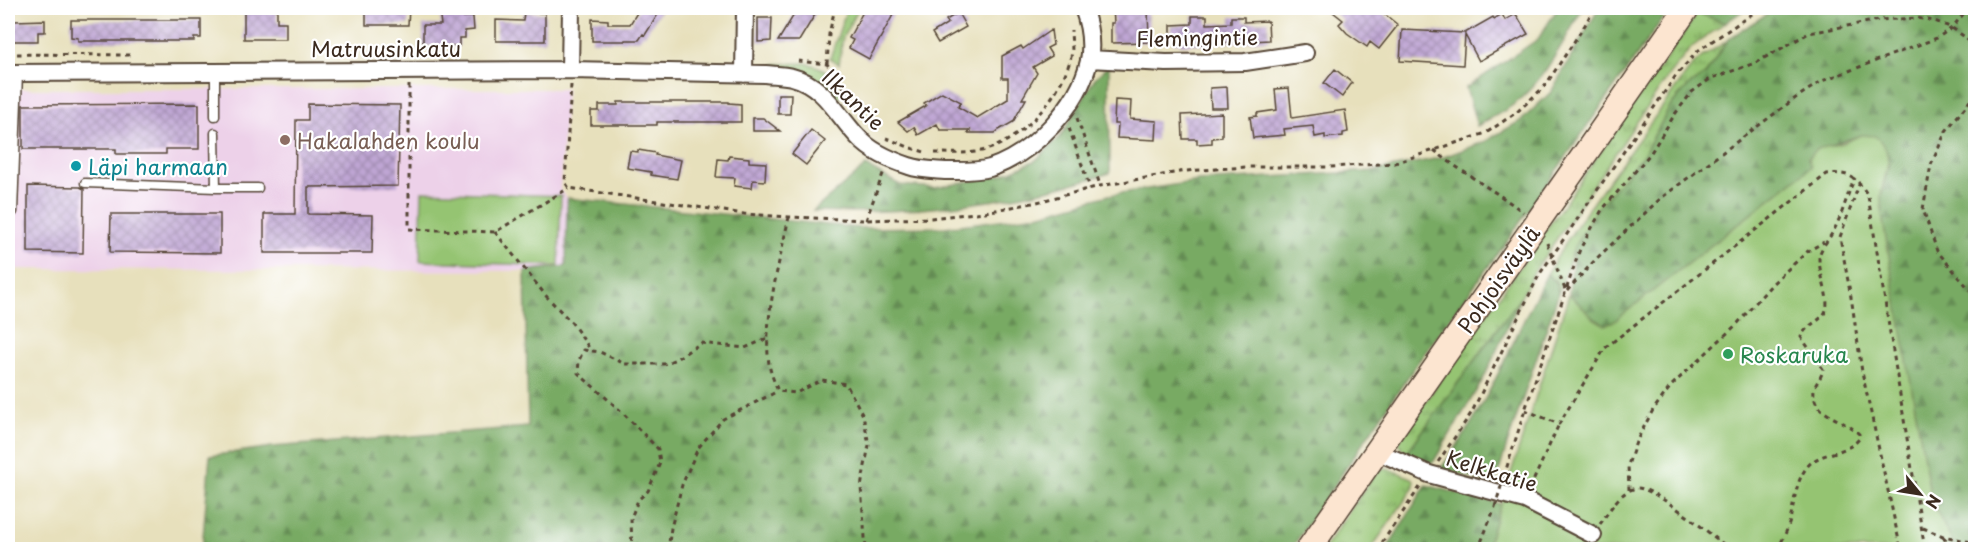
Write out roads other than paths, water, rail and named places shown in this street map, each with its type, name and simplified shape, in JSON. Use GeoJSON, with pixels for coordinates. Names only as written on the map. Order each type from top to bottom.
{"type":"FeatureCollection","features":[{"type":"Feature","properties":{"kind":"main road","name":"Pohjoisväylä"},"geometry":{"type":"LineString","coordinates":[[1308,549],[1687,8]]}},
{"type":"Feature","properties":{"kind":"street"},"geometry":{"type":"LineString","coordinates":[[570,8],[570,70]]}},
{"type":"Feature","properties":{"kind":"street"},"geometry":{"type":"LineString","coordinates":[[744,74],[745,8]]}},
{"type":"Feature","properties":{"kind":"street","name":"Ilkantie"},"geometry":{"type":"LineString","coordinates":[[765,74],[791,77],[814,88],[832,105],[859,139],[889,158],[926,170],[965,171],[989,168],[1024,150],[1043,135],[1067,107],[1084,77],[1089,59],[1089,31],[1083,8]]}},
{"type":"Feature","properties":{"kind":"street","name":"Flemingintie"},"geometry":{"type":"LineString","coordinates":[[1089,59],[1166,63],[1234,62],[1305,53]]}},
{"type":"Feature","properties":{"kind":"street","name":"Matruusinkatu"},"geometry":{"type":"LineString","coordinates":[[13,73],[570,70],[765,74]]}},
{"type":"Feature","properties":{"kind":"street","name":"Kelkkatie"},"geometry":{"type":"LineString","coordinates":[[1376,452],[1429,474],[1525,500],[1593,535]]}},
{"type":"Feature","properties":{"kind":"lane"},"geometry":{"type":"LineString","coordinates":[[215,71],[215,116]]}},
{"type":"Feature","properties":{"kind":"lane"},"geometry":{"type":"LineString","coordinates":[[13,73],[13,212]]}},
{"type":"Feature","properties":{"kind":"lane"},"geometry":{"type":"LineString","coordinates":[[215,133],[216,188]]}},
{"type":"Feature","properties":{"kind":"lane"},"geometry":{"type":"LineString","coordinates":[[85,183],[258,188]]}},
{"type":"Feature","properties":{"kind":"place","name":"Hakalahden koulu"},"geometry":{"type":"Point","coordinates":[285,140]}},
{"type":"Feature","properties":{"kind":"place","name":"Läpi harmaan"},"geometry":{"type":"Point","coordinates":[76,166]}},
{"type":"Feature","properties":{"kind":"place","name":"Roskaruka"},"geometry":{"type":"Point","coordinates":[1728,354]}}]}
